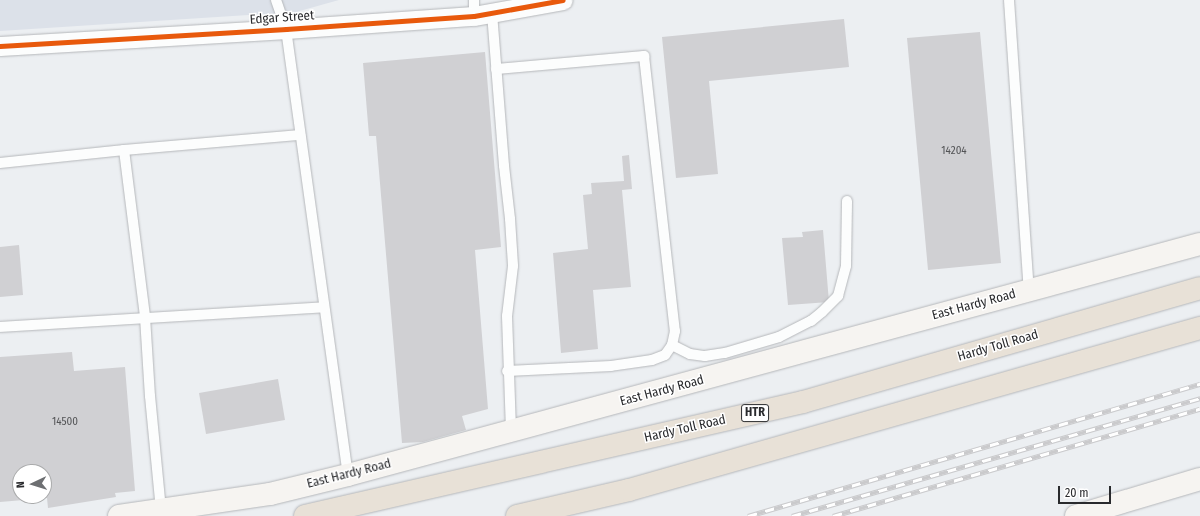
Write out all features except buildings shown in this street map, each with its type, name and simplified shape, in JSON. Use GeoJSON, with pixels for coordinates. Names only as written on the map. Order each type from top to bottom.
{"type":"FeatureCollection","features":[{"type":"Feature","properties":{"kind":"highway","name":"Hardy Toll Road"},"geometry":{"type":"LineString","coordinates":[[305,516],[803,402],[1200,288]]}},
{"type":"Feature","properties":{"kind":"highway"},"geometry":{"type":"LineString","coordinates":[[517,516],[629,490],[1200,328]]}},
{"type":"Feature","properties":{"kind":"main road","name":"East Hardy Road"},"geometry":{"type":"LineString","coordinates":[[119,516],[270,494],[348,475],[1200,244]]}},
{"type":"Feature","properties":{"kind":"main road"},"geometry":{"type":"LineString","coordinates":[[1076,516],[1104,512],[1200,479]]}},
{"type":"Feature","properties":{"kind":"street","name":"Edgar Street"},"geometry":{"type":"LineString","coordinates":[[0,46],[286,29],[480,10],[563,0]]}},
{"type":"Feature","properties":{"kind":"lane"},"geometry":{"type":"LineString","coordinates":[[276,0],[286,29],[348,475]]}},
{"type":"Feature","properties":{"kind":"lane"},"geometry":{"type":"LineString","coordinates":[[1009,0],[1029,290]]}},
{"type":"Feature","properties":{"kind":"lane"},"geometry":{"type":"LineString","coordinates":[[480,10],[496,68],[510,219],[513,266],[507,316],[511,432]]}},
{"type":"Feature","properties":{"kind":"lane"},"geometry":{"type":"LineString","coordinates":[[496,68],[644,56],[675,331],[672,345],[665,355],[652,360],[611,366],[508,371]]}},
{"type":"Feature","properties":{"kind":"lane"},"geometry":{"type":"LineString","coordinates":[[0,163],[124,150],[300,135]]}},
{"type":"Feature","properties":{"kind":"lane"},"geometry":{"type":"LineString","coordinates":[[124,150],[145,317],[150,396],[161,510]]}},
{"type":"Feature","properties":{"kind":"lane"},"geometry":{"type":"LineString","coordinates":[[672,345],[690,354],[705,356],[725,353],[779,337],[811,320],[822,312],[838,296],[846,266],[847,201]]}},
{"type":"Feature","properties":{"kind":"lane"},"geometry":{"type":"LineString","coordinates":[[0,327],[324,307]]}},
{"type":"Feature","properties":{"kind":"shaded area"},"geometry":{"type":"Polygon","coordinates":[[[0,0],[339,0],[296,12],[0,31],[0,0]]]}},
{"type":"Feature","properties":{"kind":"railway"},"geometry":{"type":"LineString","coordinates":[[748,516],[1200,384]]}},
{"type":"Feature","properties":{"kind":"railway"},"geometry":{"type":"LineString","coordinates":[[792,516],[1200,398]]}},
{"type":"Feature","properties":{"kind":"railway"},"geometry":{"type":"LineString","coordinates":[[833,516],[1200,409]]}},
{"type":"Feature","properties":{"kind":"cycle path"},"geometry":{"type":"LineString","coordinates":[[0,46],[474,16],[563,0]]}}]}
